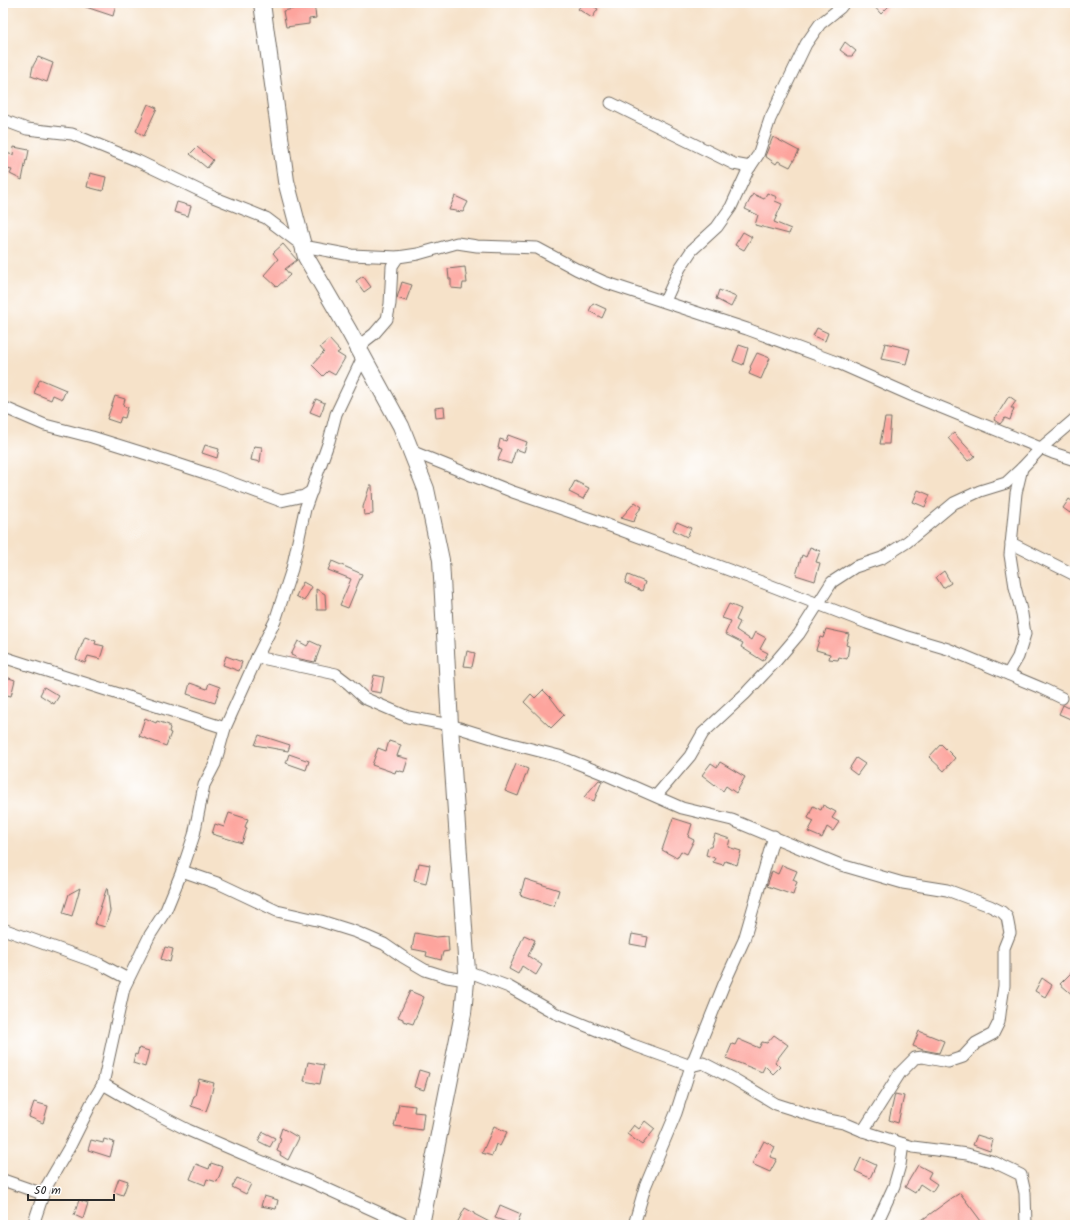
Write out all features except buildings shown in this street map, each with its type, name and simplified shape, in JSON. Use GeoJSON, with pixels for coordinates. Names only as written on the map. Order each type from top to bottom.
{"type":"FeatureCollection","features":[{"type":"Feature","properties":{"kind":"street"},"geometry":{"type":"LineString","coordinates":[[262,3],[286,181],[306,257],[401,426],[426,490],[441,560],[466,976],[463,1013],[420,1225]]}},
{"type":"Feature","properties":{"kind":"street"},"geometry":{"type":"LineString","coordinates":[[665,301],[680,268],[692,250],[717,227],[731,207],[744,178],[758,155],[770,119],[806,44],[820,24],[844,3]]}},
{"type":"Feature","properties":{"kind":"street"},"geometry":{"type":"LineString","coordinates":[[610,103],[734,164],[750,167]]}},
{"type":"Feature","properties":{"kind":"street"},"geometry":{"type":"LineString","coordinates":[[3,120],[27,129],[72,134],[138,161],[213,197],[266,218],[303,246],[351,255],[398,257],[418,254],[457,243],[477,246],[537,248],[604,282],[747,329],[836,362],[913,396],[1041,448],[1075,460]]}},
{"type":"Feature","properties":{"kind":"street"},"geometry":{"type":"LineString","coordinates":[[734,164],[744,178]]}},
{"type":"Feature","properties":{"kind":"street"},"geometry":{"type":"LineString","coordinates":[[33,1225],[45,1189],[103,1084],[124,988],[150,935],[166,910],[182,871],[194,835],[204,785],[215,764],[225,728],[275,621],[292,570],[305,510],[329,441],[336,414],[363,357],[362,347],[365,341],[374,334],[387,319],[390,304],[392,266],[398,257]]}},
{"type":"Feature","properties":{"kind":"street"},"geometry":{"type":"LineString","coordinates":[[3,407],[45,425],[92,437],[160,458],[281,501],[304,496],[312,491]]}},
{"type":"Feature","properties":{"kind":"street"},"geometry":{"type":"LineString","coordinates":[[656,796],[690,756],[703,733],[745,694],[799,634],[832,582],[855,567],[882,558],[907,542],[954,504],[980,491],[1006,483],[1041,448],[1075,419]]}},
{"type":"Feature","properties":{"kind":"street"},"geometry":{"type":"LineString","coordinates":[[410,451],[513,492],[594,520],[904,636],[948,649],[1062,698]]}},
{"type":"Feature","properties":{"kind":"street"},"geometry":{"type":"LineString","coordinates":[[1008,674],[1018,657],[1024,634],[1022,614],[1015,586],[1010,555],[1016,493],[1022,468]]}},
{"type":"Feature","properties":{"kind":"street"},"geometry":{"type":"LineString","coordinates":[[1006,483],[1016,493]]}},
{"type":"Feature","properties":{"kind":"street"},"geometry":{"type":"LineString","coordinates":[[1011,543],[1075,576]]}},
{"type":"Feature","properties":{"kind":"street"},"geometry":{"type":"LineString","coordinates":[[3,657],[225,728]]}},
{"type":"Feature","properties":{"kind":"street"},"geometry":{"type":"LineString","coordinates":[[257,657],[336,674],[364,698],[408,717],[450,725],[508,743],[559,756],[682,808],[732,820],[774,836],[841,865],[903,883],[947,890],[983,903],[1002,912],[1007,917],[1010,933],[1004,948],[1004,986],[999,1022],[993,1034],[976,1043],[963,1057],[948,1062],[923,1057],[914,1058],[900,1073],[863,1131]]}},
{"type":"Feature","properties":{"kind":"street"},"geometry":{"type":"LineString","coordinates":[[634,1225],[645,1187],[676,1113],[691,1066],[724,984],[744,940],[774,836]]}},
{"type":"Feature","properties":{"kind":"street"},"geometry":{"type":"LineString","coordinates":[[182,871],[220,884],[277,911],[321,921],[356,932],[384,944],[425,970],[447,977],[466,976],[509,987],[555,1013],[597,1031],[691,1066],[703,1063],[734,1079],[776,1104],[823,1119],[844,1122],[863,1131],[913,1147],[967,1154],[994,1162],[1020,1175],[1025,1193],[1026,1225]]}},
{"type":"Feature","properties":{"kind":"street"},"geometry":{"type":"LineString","coordinates":[[3,929],[98,963],[128,979]]}},
{"type":"Feature","properties":{"kind":"street"},"geometry":{"type":"LineString","coordinates":[[103,1084],[141,1106],[188,1130],[314,1183],[406,1225]]}},
{"type":"Feature","properties":{"kind":"street"},"geometry":{"type":"LineString","coordinates":[[876,1225],[894,1186],[900,1165],[903,1144]]}},
{"type":"Feature","properties":{"kind":"street"},"geometry":{"type":"LineString","coordinates":[[3,1180],[43,1194]]}}]}
